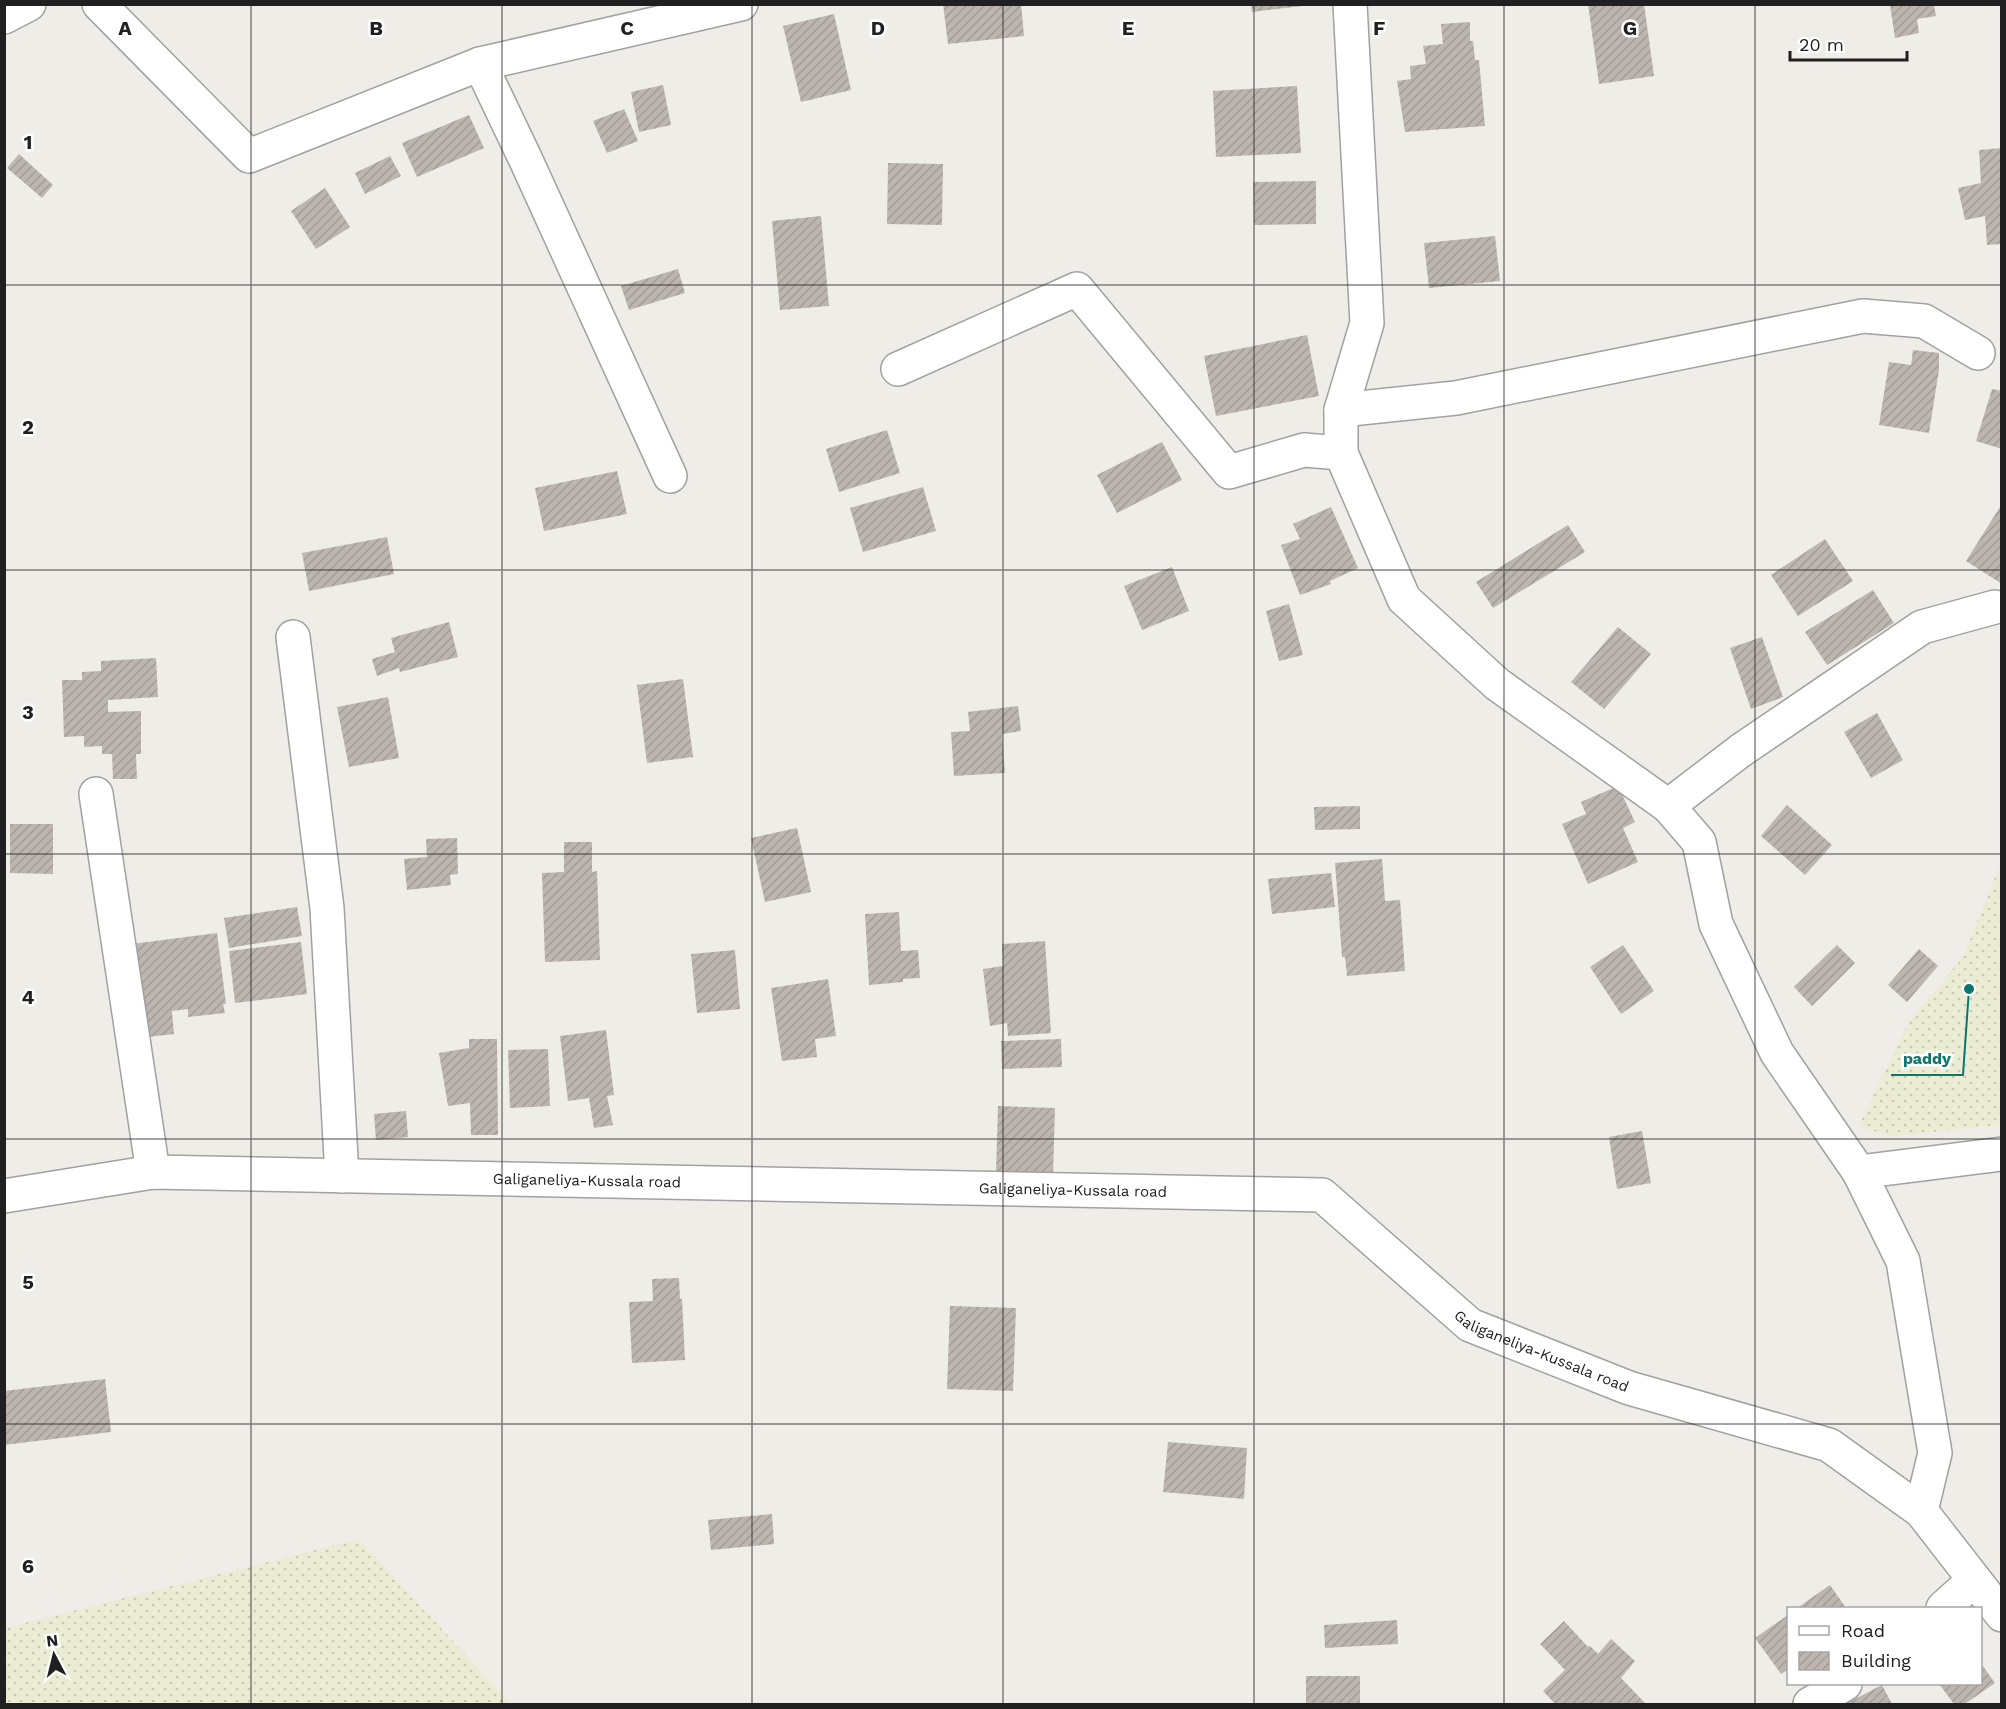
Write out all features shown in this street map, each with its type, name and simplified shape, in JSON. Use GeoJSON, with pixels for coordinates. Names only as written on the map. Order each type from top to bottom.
{"type":"FeatureCollection","features":[{"type":"Feature","properties":{"kind":"street"},"geometry":{"type":"LineString","coordinates":[[4,17],[29,4]]}},
{"type":"Feature","properties":{"kind":"street"},"geometry":{"type":"LineString","coordinates":[[99,4],[249,156],[480,64],[741,4]]}},
{"type":"Feature","properties":{"kind":"street"},"geometry":{"type":"LineString","coordinates":[[1350,4],[1367,323],[1341,410],[1341,453],[1404,599],[1497,684],[1668,806],[1698,842],[1716,924],[1777,1053],[1859,1172],[1903,1262],[1935,1453],[1921,1511]]}},
{"type":"Feature","properties":{"kind":"street"},"geometry":{"type":"LineString","coordinates":[[480,64],[670,476]]}},
{"type":"Feature","properties":{"kind":"street"},"geometry":{"type":"LineString","coordinates":[[898,369],[1077,289],[1229,472],[1304,450],[1341,453]]}},
{"type":"Feature","properties":{"kind":"street"},"geometry":{"type":"LineString","coordinates":[[1341,410],[1456,398],[1863,316],[1924,321],[1978,353]]}},
{"type":"Feature","properties":{"kind":"street"},"geometry":{"type":"LineString","coordinates":[[1668,806],[1740,751],[1922,627],[1995,607]]}},
{"type":"Feature","properties":{"kind":"street"},"geometry":{"type":"LineString","coordinates":[[293,637],[327,908],[342,1176]]}},
{"type":"Feature","properties":{"kind":"street"},"geometry":{"type":"LineString","coordinates":[[96,794],[153,1172]]}},
{"type":"Feature","properties":{"kind":"street"},"geometry":{"type":"LineString","coordinates":[[1859,1172],[2001,1154]]}},
{"type":"Feature","properties":{"kind":"street","name":"Galiganeliya-Kussala road"},"geometry":{"type":"LineString","coordinates":[[4,1196],[153,1172],[1323,1195],[1470,1325],[1629,1388],[1829,1445],[1921,1511],[2001,1615]]}},
{"type":"Feature","properties":{"kind":"street"},"geometry":{"type":"LineString","coordinates":[[1944,1607],[1974,1580]]}},
{"type":"Feature","properties":{"kind":"street"},"geometry":{"type":"LineString","coordinates":[[1810,1704],[1842,1685]]}},
{"type":"Feature","properties":{"kind":"green space"},"geometry":{"type":"Polygon","coordinates":[[[2001,863],[2001,1125],[1893,1136],[1858,1127],[1909,1022],[1963,957],[2001,863]]]}},
{"type":"Feature","properties":{"kind":"green space"},"geometry":{"type":"Polygon","coordinates":[[[359,1539],[511,1704],[5,1704],[5,1628],[359,1539]]]}},
{"type":"Feature","properties":{"kind":"building"},"geometry":{"type":"Polygon","coordinates":[[[943,4],[1021,4],[1024,36],[948,44],[943,4]]]}},
{"type":"Feature","properties":{"kind":"building"},"geometry":{"type":"Polygon","coordinates":[[[1251,4],[1302,4],[1302,6],[1252,12],[1251,4]]]}},
{"type":"Feature","properties":{"kind":"building"},"geometry":{"type":"Polygon","coordinates":[[[1588,4],[1644,4],[1654,76],[1599,84],[1588,4]]]}},
{"type":"Feature","properties":{"kind":"building"},"geometry":{"type":"Polygon","coordinates":[[[1890,5],[1934,5],[1936,16],[1917,19],[1919,33],[1895,38],[1890,5]]]}},
{"type":"Feature","properties":{"kind":"building"},"geometry":{"type":"Polygon","coordinates":[[[834,14],[851,90],[801,102],[783,26],[834,14]]]}},
{"type":"Feature","properties":{"kind":"building"},"geometry":{"type":"Polygon","coordinates":[[[1470,22],[1470,41],[1473,41],[1475,60],[1479,60],[1485,126],[1405,132],[1397,81],[1411,79],[1410,66],[1426,64],[1423,46],[1443,44],[1441,24],[1470,22]]]}},
{"type":"Feature","properties":{"kind":"building"},"geometry":{"type":"Polygon","coordinates":[[[663,85],[671,125],[639,132],[631,92],[663,85]]]}},
{"type":"Feature","properties":{"kind":"building"},"geometry":{"type":"Polygon","coordinates":[[[1297,86],[1301,153],[1216,157],[1213,91],[1297,86]]]}},
{"type":"Feature","properties":{"kind":"building"},"geometry":{"type":"Polygon","coordinates":[[[624,109],[638,141],[607,153],[593,121],[624,109]]]}},
{"type":"Feature","properties":{"kind":"building"},"geometry":{"type":"Polygon","coordinates":[[[469,115],[484,148],[417,177],[402,143],[469,115]]]}},
{"type":"Feature","properties":{"kind":"building"},"geometry":{"type":"Polygon","coordinates":[[[2002,148],[2002,244],[1987,245],[1985,216],[1965,220],[1958,188],[1981,183],[1979,150],[2002,148]]]}},
{"type":"Feature","properties":{"kind":"building"},"geometry":{"type":"Polygon","coordinates":[[[19,154],[53,185],[42,198],[7,168],[19,154]]]}},
{"type":"Feature","properties":{"kind":"building"},"geometry":{"type":"Polygon","coordinates":[[[390,156],[401,176],[365,194],[355,173],[390,156]]]}},
{"type":"Feature","properties":{"kind":"building"},"geometry":{"type":"Polygon","coordinates":[[[888,163],[943,164],[942,225],[887,224],[888,163]]]}},
{"type":"Feature","properties":{"kind":"building"},"geometry":{"type":"Polygon","coordinates":[[[1316,181],[1316,224],[1254,225],[1253,182],[1316,181]]]}},
{"type":"Feature","properties":{"kind":"building"},"geometry":{"type":"Polygon","coordinates":[[[325,188],[350,227],[316,249],[291,211],[325,188]]]}},
{"type":"Feature","properties":{"kind":"building"},"geometry":{"type":"Polygon","coordinates":[[[821,216],[829,306],[780,310],[772,221],[821,216]]]}},
{"type":"Feature","properties":{"kind":"building"},"geometry":{"type":"Polygon","coordinates":[[[1495,236],[1500,281],[1429,288],[1424,243],[1495,236]]]}},
{"type":"Feature","properties":{"kind":"building"},"geometry":{"type":"Polygon","coordinates":[[[678,269],[685,293],[629,310],[621,286],[678,269]]]}},
{"type":"Feature","properties":{"kind":"building"},"geometry":{"type":"Polygon","coordinates":[[[1307,335],[1319,396],[1216,416],[1204,356],[1307,335]]]}},
{"type":"Feature","properties":{"kind":"building"},"geometry":{"type":"Polygon","coordinates":[[[1913,350],[1939,353],[1939,370],[1929,433],[1879,425],[1889,362],[1911,365],[1913,350]]]}},
{"type":"Feature","properties":{"kind":"building"},"geometry":{"type":"Polygon","coordinates":[[[1992,389],[2002,391],[2002,449],[1976,441],[1992,389]]]}},
{"type":"Feature","properties":{"kind":"building"},"geometry":{"type":"Polygon","coordinates":[[[887,430],[900,473],[839,492],[826,449],[887,430]]]}},
{"type":"Feature","properties":{"kind":"building"},"geometry":{"type":"Polygon","coordinates":[[[1162,442],[1182,480],[1117,513],[1097,475],[1162,442]]]}},
{"type":"Feature","properties":{"kind":"building"},"geometry":{"type":"Polygon","coordinates":[[[617,471],[627,514],[544,531],[535,488],[617,471]]]}},
{"type":"Feature","properties":{"kind":"building"},"geometry":{"type":"Polygon","coordinates":[[[923,487],[936,531],[863,552],[850,508],[923,487]]]}},
{"type":"Feature","properties":{"kind":"building"},"geometry":{"type":"Polygon","coordinates":[[[1331,507],[1358,568],[1330,581],[1331,584],[1300,595],[1281,545],[1300,539],[1293,524],[1331,507]]]}},
{"type":"Feature","properties":{"kind":"building"},"geometry":{"type":"Polygon","coordinates":[[[2000,507],[2002,508],[2002,584],[1966,561],[2000,507]]]}},
{"type":"Feature","properties":{"kind":"building"},"geometry":{"type":"Polygon","coordinates":[[[1568,525],[1585,552],[1493,608],[1476,582],[1568,525]]]}},
{"type":"Feature","properties":{"kind":"building"},"geometry":{"type":"Polygon","coordinates":[[[387,537],[394,574],[309,591],[302,553],[387,537]]]}},
{"type":"Feature","properties":{"kind":"building"},"geometry":{"type":"Polygon","coordinates":[[[1825,539],[1853,581],[1798,616],[1771,575],[1825,539]]]}},
{"type":"Feature","properties":{"kind":"building"},"geometry":{"type":"Polygon","coordinates":[[[1172,567],[1189,611],[1142,630],[1124,586],[1172,567]]]}},
{"type":"Feature","properties":{"kind":"building"},"geometry":{"type":"Polygon","coordinates":[[[1873,590],[1894,623],[1827,665],[1805,632],[1873,590]]]}},
{"type":"Feature","properties":{"kind":"building"},"geometry":{"type":"Polygon","coordinates":[[[1289,604],[1303,655],[1279,661],[1266,611],[1289,604]]]}},
{"type":"Feature","properties":{"kind":"building"},"geometry":{"type":"Polygon","coordinates":[[[449,622],[458,657],[400,672],[399,668],[377,676],[372,659],[395,652],[391,638],[449,622]]]}},
{"type":"Feature","properties":{"kind":"building"},"geometry":{"type":"Polygon","coordinates":[[[1618,627],[1651,654],[1604,709],[1571,682],[1618,627]]]}},
{"type":"Feature","properties":{"kind":"building"},"geometry":{"type":"Polygon","coordinates":[[[1762,637],[1783,697],[1751,709],[1730,648],[1762,637]]]}},
{"type":"Feature","properties":{"kind":"building"},"geometry":{"type":"Polygon","coordinates":[[[156,658],[158,697],[108,700],[108,712],[141,711],[141,754],[136,754],[137,779],[113,779],[112,754],[102,754],[102,746],[84,747],[84,736],[64,737],[62,680],[82,680],[82,672],[101,671],[101,661],[156,658]]]}},
{"type":"Feature","properties":{"kind":"building"},"geometry":{"type":"Polygon","coordinates":[[[683,679],[693,757],[647,763],[637,685],[683,679]]]}},
{"type":"Feature","properties":{"kind":"building"},"geometry":{"type":"Polygon","coordinates":[[[388,697],[399,758],[349,767],[337,707],[388,697]]]}},
{"type":"Feature","properties":{"kind":"building"},"geometry":{"type":"Polygon","coordinates":[[[1018,706],[1021,731],[1002,734],[1005,773],[954,776],[951,732],[970,731],[968,712],[1018,706]]]}},
{"type":"Feature","properties":{"kind":"building"},"geometry":{"type":"Polygon","coordinates":[[[1877,713],[1903,760],[1871,778],[1844,732],[1877,713]]]}},
{"type":"Feature","properties":{"kind":"building"},"geometry":{"type":"Polygon","coordinates":[[[1618,786],[1635,822],[1623,828],[1638,862],[1588,884],[1562,824],[1586,814],[1581,802],[1618,786]]]}},
{"type":"Feature","properties":{"kind":"building"},"geometry":{"type":"Polygon","coordinates":[[[1787,805],[1832,845],[1805,875],[1761,836],[1787,805]]]}},
{"type":"Feature","properties":{"kind":"building"},"geometry":{"type":"Polygon","coordinates":[[[1360,806],[1360,829],[1315,830],[1314,807],[1360,806]]]}},
{"type":"Feature","properties":{"kind":"building"},"geometry":{"type":"Polygon","coordinates":[[[10,824],[53,824],[53,874],[10,873],[10,824]]]}},
{"type":"Feature","properties":{"kind":"building"},"geometry":{"type":"Polygon","coordinates":[[[797,828],[811,892],[765,902],[751,838],[797,828]]]}},
{"type":"Feature","properties":{"kind":"building"},"geometry":{"type":"Polygon","coordinates":[[[457,838],[458,874],[450,875],[451,885],[407,890],[404,859],[427,857],[426,839],[457,838]]]}},
{"type":"Feature","properties":{"kind":"building"},"geometry":{"type":"Polygon","coordinates":[[[564,842],[592,842],[592,872],[597,871],[600,960],[545,962],[542,873],[564,872],[564,842]]]}},
{"type":"Feature","properties":{"kind":"building"},"geometry":{"type":"Polygon","coordinates":[[[1382,859],[1385,901],[1400,900],[1405,971],[1347,976],[1345,957],[1342,957],[1335,863],[1382,859]]]}},
{"type":"Feature","properties":{"kind":"building"},"geometry":{"type":"Polygon","coordinates":[[[1331,873],[1335,907],[1272,914],[1268,879],[1331,873]]]}},
{"type":"Feature","properties":{"kind":"building"},"geometry":{"type":"Polygon","coordinates":[[[297,907],[302,936],[229,948],[224,918],[297,907]]]}},
{"type":"Feature","properties":{"kind":"building"},"geometry":{"type":"Polygon","coordinates":[[[899,912],[901,951],[918,950],[920,978],[869,985],[865,914],[899,912]]]}},
{"type":"Feature","properties":{"kind":"building"},"geometry":{"type":"Polygon","coordinates":[[[217,933],[226,1004],[223,1004],[225,1013],[188,1017],[188,1009],[172,1011],[174,1034],[148,1037],[132,944],[217,933]]]}},
{"type":"Feature","properties":{"kind":"building"},"geometry":{"type":"Polygon","coordinates":[[[1045,941],[1051,1033],[1008,1036],[1007,1023],[990,1026],[983,969],[1003,966],[1002,944],[1045,941]]]}},
{"type":"Feature","properties":{"kind":"building"},"geometry":{"type":"Polygon","coordinates":[[[301,942],[307,994],[235,1003],[229,951],[301,942]]]}},
{"type":"Feature","properties":{"kind":"building"},"geometry":{"type":"Polygon","coordinates":[[[1623,945],[1654,991],[1621,1014],[1590,967],[1623,945]]]}},
{"type":"Feature","properties":{"kind":"building"},"geometry":{"type":"Polygon","coordinates":[[[1837,945],[1855,963],[1812,1006],[1794,987],[1837,945]]]}},
{"type":"Feature","properties":{"kind":"building"},"geometry":{"type":"Polygon","coordinates":[[[1919,949],[1938,966],[1907,1002],[1888,985],[1919,949]]]}},
{"type":"Feature","properties":{"kind":"building"},"geometry":{"type":"Polygon","coordinates":[[[735,950],[740,1009],[697,1013],[691,954],[735,950]]]}},
{"type":"Feature","properties":{"kind":"building"},"geometry":{"type":"Polygon","coordinates":[[[828,979],[836,1036],[815,1039],[817,1057],[782,1061],[771,988],[828,979]]]}},
{"type":"Feature","properties":{"kind":"building"},"geometry":{"type":"Polygon","coordinates":[[[606,1030],[614,1095],[607,1096],[613,1125],[594,1128],[589,1098],[568,1101],[560,1036],[606,1030]]]}},
{"type":"Feature","properties":{"kind":"building"},"geometry":{"type":"Polygon","coordinates":[[[469,1039],[497,1039],[498,1135],[471,1135],[470,1103],[448,1106],[439,1053],[469,1048],[469,1039]]]}},
{"type":"Feature","properties":{"kind":"building"},"geometry":{"type":"Polygon","coordinates":[[[1061,1039],[1062,1067],[1002,1069],[1001,1041],[1061,1039]]]}},
{"type":"Feature","properties":{"kind":"building"},"geometry":{"type":"Polygon","coordinates":[[[548,1049],[550,1106],[510,1108],[508,1050],[548,1049]]]}},
{"type":"Feature","properties":{"kind":"building"},"geometry":{"type":"Polygon","coordinates":[[[998,1106],[1055,1108],[1053,1174],[996,1172],[998,1106]]]}},
{"type":"Feature","properties":{"kind":"building"},"geometry":{"type":"Polygon","coordinates":[[[406,1111],[408,1137],[376,1140],[374,1114],[406,1111]]]}},
{"type":"Feature","properties":{"kind":"building"},"geometry":{"type":"Polygon","coordinates":[[[1642,1131],[1651,1183],[1617,1189],[1609,1137],[1642,1131]]]}},
{"type":"Feature","properties":{"kind":"building"},"geometry":{"type":"Polygon","coordinates":[[[679,1278],[685,1360],[632,1363],[629,1302],[653,1301],[652,1279],[679,1278]]]}},
{"type":"Feature","properties":{"kind":"building"},"geometry":{"type":"Polygon","coordinates":[[[950,1306],[1016,1308],[1013,1391],[947,1389],[950,1306]]]}},
{"type":"Feature","properties":{"kind":"building"},"geometry":{"type":"Polygon","coordinates":[[[105,1379],[111,1432],[4,1445],[4,1391],[105,1379]]]}},
{"type":"Feature","properties":{"kind":"building"},"geometry":{"type":"Polygon","coordinates":[[[1168,1442],[1247,1448],[1244,1499],[1163,1492],[1168,1442]]]}},
{"type":"Feature","properties":{"kind":"building"},"geometry":{"type":"Polygon","coordinates":[[[772,1514],[774,1544],[711,1550],[708,1520],[772,1514]]]}},
{"type":"Feature","properties":{"kind":"building"},"geometry":{"type":"Polygon","coordinates":[[[1830,1585],[1845,1607],[1798,1607],[1830,1585]]]}},
{"type":"Feature","properties":{"kind":"building"},"geometry":{"type":"Polygon","coordinates":[[[1787,1616],[1787,1670],[1781,1674],[1755,1638],[1787,1616]]]}},
{"type":"Feature","properties":{"kind":"building"},"geometry":{"type":"Polygon","coordinates":[[[1397,1620],[1398,1644],[1325,1648],[1324,1625],[1397,1620]]]}},
{"type":"Feature","properties":{"kind":"building"},"geometry":{"type":"Polygon","coordinates":[[[1564,1621],[1588,1647],[1590,1646],[1598,1654],[1611,1639],[1635,1661],[1621,1678],[1646,1704],[1555,1704],[1543,1691],[1565,1670],[1540,1644],[1564,1621]]]}},
{"type":"Feature","properties":{"kind":"building"},"geometry":{"type":"Polygon","coordinates":[[[1982,1665],[1995,1683],[1965,1704],[1954,1704],[1940,1685],[1982,1685],[1982,1665]]]}},
{"type":"Feature","properties":{"kind":"building"},"geometry":{"type":"Polygon","coordinates":[[[1306,1676],[1360,1676],[1360,1704],[1306,1704],[1306,1676]]]}},
{"type":"Feature","properties":{"kind":"building"},"geometry":{"type":"Polygon","coordinates":[[[1882,1685],[1892,1704],[1845,1704],[1882,1685]]]}},
{"type":"Feature","properties":{"kind":"place","name":"paddy"},"geometry":{"type":"Point","coordinates":[1969,989]}}]}
